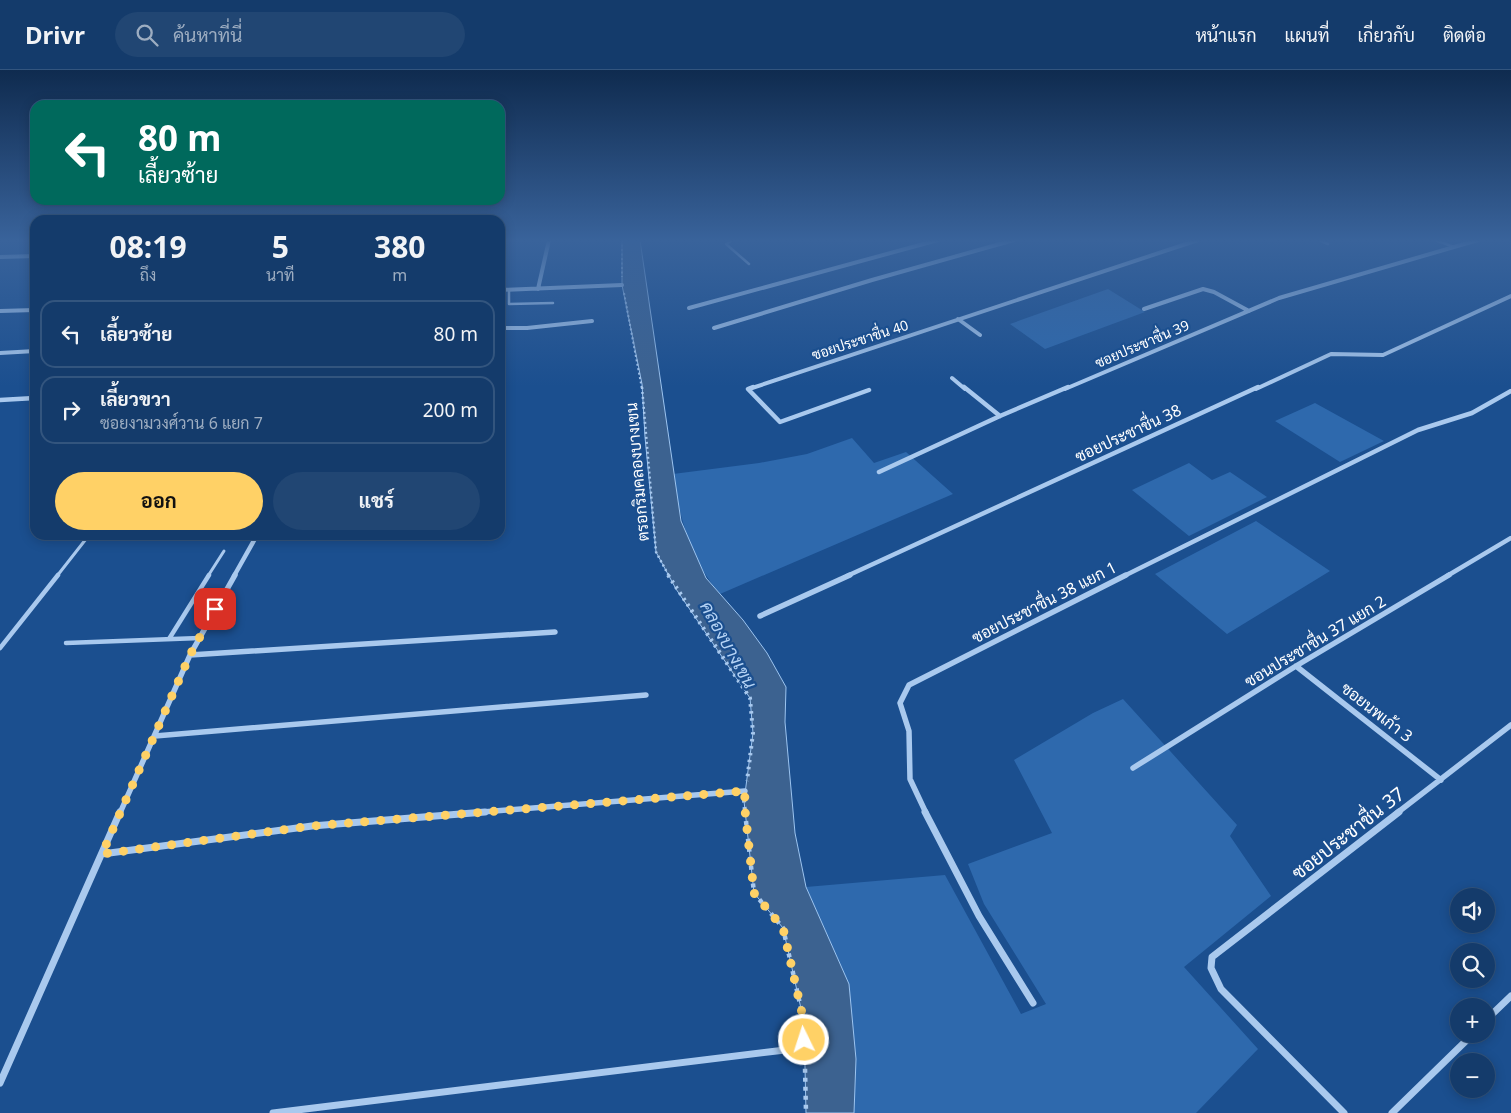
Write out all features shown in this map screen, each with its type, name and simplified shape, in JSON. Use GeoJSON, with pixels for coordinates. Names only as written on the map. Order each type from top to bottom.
{"type":"FeatureCollection","features":[{"type":"Feature","properties":{"kind":"street"},"geometry":{"type":"LineString","coordinates":[[505,290],[545,289]]}},
{"type":"Feature","properties":{"kind":"street"},"geometry":{"type":"LineString","coordinates":[[689,308],[760,289]]}},
{"type":"Feature","properties":{"kind":"street"},"geometry":{"type":"LineString","coordinates":[[714,328],[843,289]]}},
{"type":"Feature","properties":{"kind":"street","name":"ซอยประชาชื่น 40"},"geometry":{"type":"LineString","coordinates":[[869,390],[780,422],[748,389],[1050,289]]}},
{"type":"Feature","properties":{"kind":"street"},"geometry":{"type":"LineString","coordinates":[[1144,310],[1203,289],[1214,292],[1249,311]]}},
{"type":"Feature","properties":{"kind":"street","name":"ซอยประชาชื่น 39"},"geometry":{"type":"LineString","coordinates":[[879,472],[1000,416],[1279,298],[1311,289]]}},
{"type":"Feature","properties":{"kind":"street","name":"ซอยประชาชื่น 38"},"geometry":{"type":"LineString","coordinates":[[760,616],[1331,354],[1372,357],[1383,355],[1511,296]]}},
{"type":"Feature","properties":{"kind":"street"},"geometry":{"type":"LineString","coordinates":[[0,311],[30,310]]}},
{"type":"Feature","properties":{"kind":"street"},"geometry":{"type":"LineString","coordinates":[[958,319],[980,335]]}},
{"type":"Feature","properties":{"kind":"street"},"geometry":{"type":"LineString","coordinates":[[505,328],[527,328],[592,321]]}},
{"type":"Feature","properties":{"kind":"street"},"geometry":{"type":"LineString","coordinates":[[0,353],[30,351]]}},
{"type":"Feature","properties":{"kind":"street"},"geometry":{"type":"LineString","coordinates":[[952,378],[1000,416]]}},
{"type":"Feature","properties":{"kind":"street","name":"ซอยประชาชื่น 38 แยก 1"},"geometry":{"type":"LineString","coordinates":[[1033,1003],[979,916],[911,784],[908,773],[911,740],[908,724],[900,702],[909,685],[1418,430],[1472,413],[1511,391]]}},
{"type":"Feature","properties":{"kind":"street"},"geometry":{"type":"LineString","coordinates":[[0,400],[30,398]]}},
{"type":"Feature","properties":{"kind":"street","name":"ซอนประชาชื่น 37 แยก 2"},"geometry":{"type":"LineString","coordinates":[[1133,768],[1296,666],[1511,538]]}},
{"type":"Feature","properties":{"kind":"street"},"geometry":{"type":"LineString","coordinates":[[0,1083],[190,655],[254,540]]}},
{"type":"Feature","properties":{"kind":"street"},"geometry":{"type":"LineString","coordinates":[[190,655],[555,632]]}},
{"type":"Feature","properties":{"kind":"street","name":"ซอยนพเก้า 3"},"geometry":{"type":"LineString","coordinates":[[1296,666],[1441,780]]}},
{"type":"Feature","properties":{"kind":"street"},"geometry":{"type":"LineString","coordinates":[[155,736],[646,695]]}},
{"type":"Feature","properties":{"kind":"street","name":"ซอยประชาชื่น 37"},"geometry":{"type":"LineString","coordinates":[[1344,1113],[1221,989],[1211,968],[1212,957],[1511,725]]}},
{"type":"Feature","properties":{"kind":"street"},"geometry":{"type":"LineString","coordinates":[[102,854],[312,826],[746,791]]}},
{"type":"Feature","properties":{"kind":"street"},"geometry":{"type":"LineString","coordinates":[[1495,1011],[1511,996]]}},
{"type":"Feature","properties":{"kind":"street"},"geometry":{"type":"LineString","coordinates":[[1392,1113],[1463,1043]]}},
{"type":"Feature","properties":{"kind":"street"},"geometry":{"type":"LineString","coordinates":[[273,1113],[785,1050]]}},
{"type":"Feature","properties":{"kind":"lane"},"geometry":{"type":"LineString","coordinates":[[509,290],[509,304],[553,303]]}},
{"type":"Feature","properties":{"kind":"lane"},"geometry":{"type":"LineString","coordinates":[[0,648],[84,540]]}},
{"type":"Feature","properties":{"kind":"lane"},"geometry":{"type":"LineString","coordinates":[[169,639],[224,551]]}},
{"type":"Feature","properties":{"kind":"lane"},"geometry":{"type":"LineString","coordinates":[[66,643],[200,638]]}},
{"type":"Feature","properties":{"kind":"path","name":"ตรอกริมคลองบางเขน"},"geometry":{"type":"LineString","coordinates":[[623,289],[642,384],[656,552],[676,589],[750,698],[753,733],[744,801],[754,893],[783,928],[804,1022],[806,1113]]}},
{"type":"Feature","properties":{"kind":"shaded area"},"geometry":{"type":"Polygon","coordinates":[[[1108,289],[1145,312],[1045,349],[1010,324],[1108,289]]]}},
{"type":"Feature","properties":{"kind":"shaded area"},"geometry":{"type":"Polygon","coordinates":[[[1315,403],[1384,441],[1340,462],[1275,421],[1315,403]]]}},
{"type":"Feature","properties":{"kind":"shaded area"},"geometry":{"type":"Polygon","coordinates":[[[852,438],[874,463],[906,452],[953,494],[720,594],[701,567],[694,553],[683,522],[673,474],[759,463],[807,454],[852,438]]]}},
{"type":"Feature","properties":{"kind":"shaded area"},"geometry":{"type":"Polygon","coordinates":[[[1189,463],[1212,480],[1230,472],[1267,497],[1189,536],[1132,490],[1189,463]]]}},
{"type":"Feature","properties":{"kind":"shaded area"},"geometry":{"type":"Polygon","coordinates":[[[1256,521],[1330,571],[1227,634],[1155,574],[1256,521]]]}},
{"type":"Feature","properties":{"kind":"shaded area"},"geometry":{"type":"Polygon","coordinates":[[[1123,699],[1237,825],[1230,836],[1271,896],[1184,967],[1258,1049],[1196,1113],[854,1113],[856,1059],[806,887],[945,875],[1021,1014],[1046,1004],[984,904],[968,864],[1052,833],[1014,760],[1093,713],[1123,699]]]}},
{"type":"Feature","properties":{"kind":"water","name":"คลองบางเขน"},"geometry":{"type":"Polygon","coordinates":[[[623,289],[647,289],[681,521],[706,578],[743,620],[767,653],[786,687],[785,722],[795,833],[806,887],[849,984],[856,1059],[854,1113],[806,1113],[804,1022],[783,928],[754,893],[744,801],[753,733],[750,698],[676,589],[656,552],[642,384],[623,289]]]}},
{"type":"Feature","properties":{"kind":"route"},"geometry":{"type":"LineString","coordinates":[[215,609],[190,655],[102,854],[312,826],[746,791],[744,801],[754,893],[783,928],[804,1022],[804,1040]]}}]}
